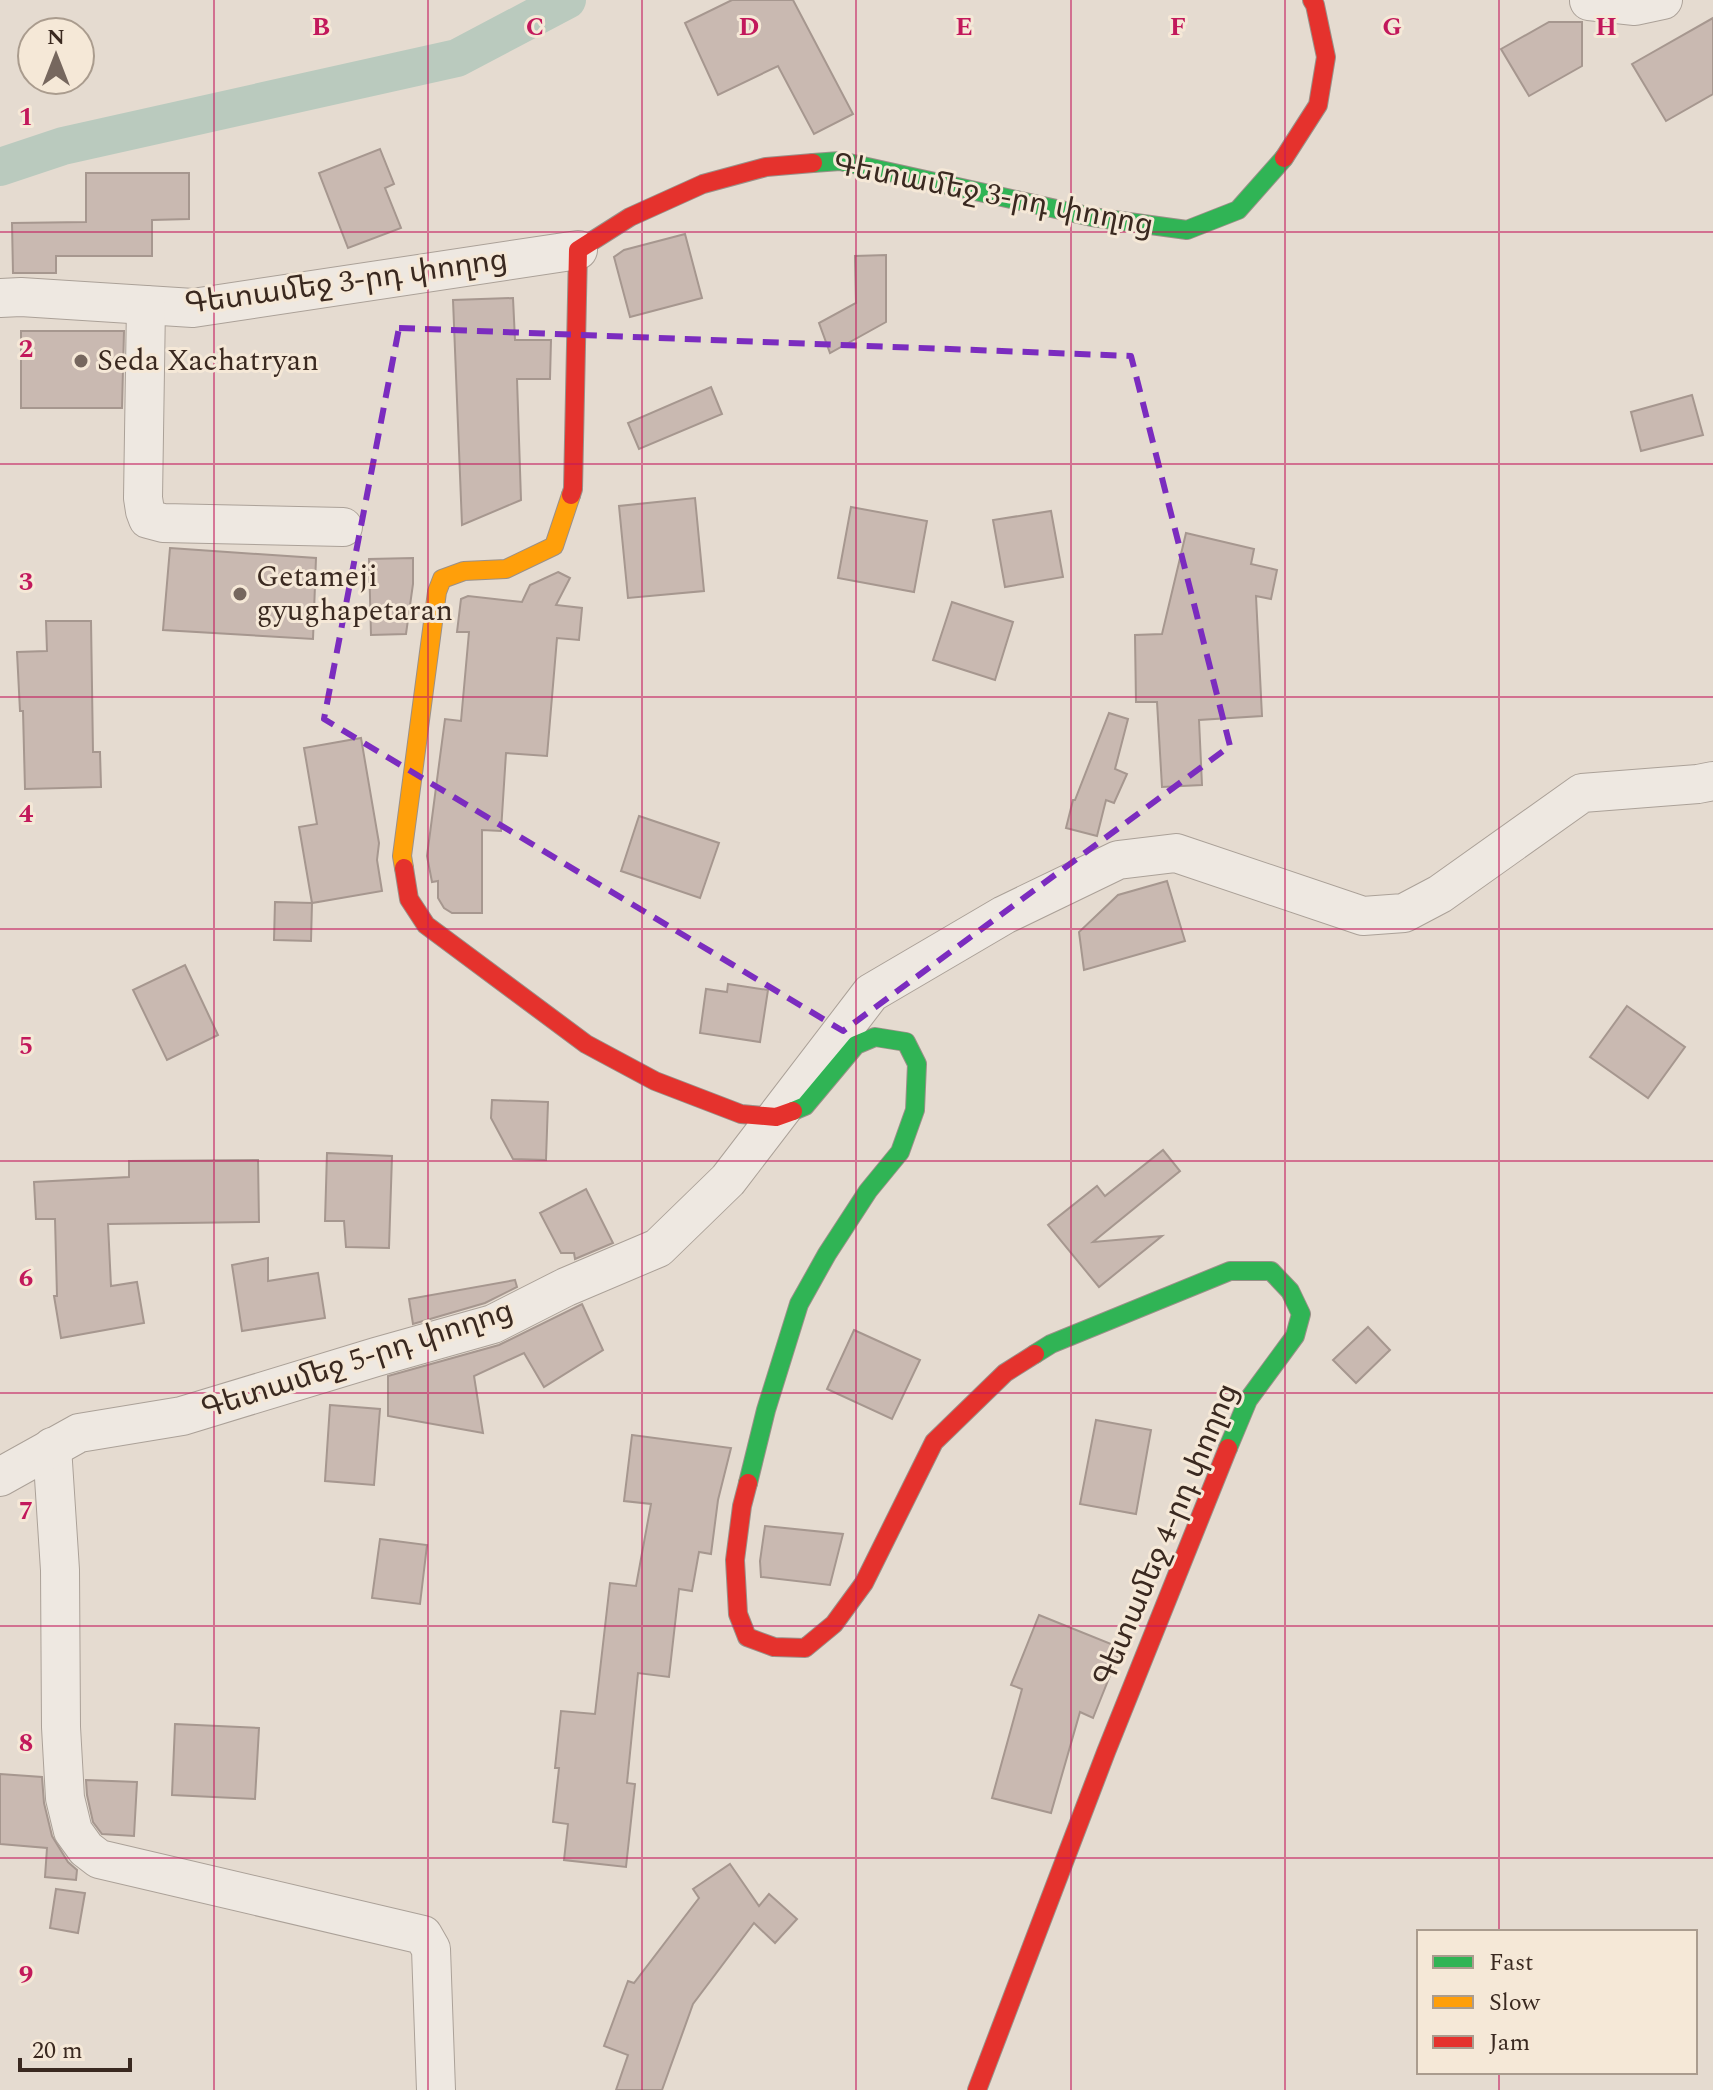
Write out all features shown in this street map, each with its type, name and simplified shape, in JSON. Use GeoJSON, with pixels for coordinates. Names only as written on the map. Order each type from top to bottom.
{"type":"FeatureCollection","features":[{"type":"Feature","properties":{"kind":"street","name":"Գետամեջ 3-րդ փողոց"},"geometry":{"type":"LineString","coordinates":[[0,298],[193,308],[578,250],[630,217],[703,184],[766,167],[840,161],[1092,217],[1187,230],[1238,210],[1289,152],[1318,105],[1326,57],[1312,0]]}},
{"type":"Feature","properties":{"kind":"street"},"geometry":{"type":"LineString","coordinates":[[1589,1],[1635,6],[1663,0]]}},
{"type":"Feature","properties":{"kind":"street"},"geometry":{"type":"LineString","coordinates":[[578,250],[573,489],[554,546],[506,569],[464,571],[442,579],[437,592],[402,856],[409,899],[426,925],[586,1044],[688,1095],[741,1114],[776,1117]]}},
{"type":"Feature","properties":{"kind":"street"},"geometry":{"type":"LineString","coordinates":[[146,305],[143,498],[148,519],[163,523],[343,527]]}},
{"type":"Feature","properties":{"kind":"street","name":"Գետամեջ 5-րդ փողոց"},"geometry":{"type":"LineString","coordinates":[[0,1477],[79,1433],[182,1416],[493,1324],[566,1287],[658,1248],[728,1180],[871,993],[1004,915],[1118,860],[1176,853],[1363,916],[1404,913],[1440,894],[1582,793],[1713,781]]}},
{"type":"Feature","properties":{"kind":"street","name":"Գետամեջ 4-րդ փողոց"},"geometry":{"type":"LineString","coordinates":[[776,1117],[805,1106],[856,1045],[875,1037],[906,1042],[917,1064],[915,1110],[900,1152],[868,1191],[799,1304],[766,1410],[742,1506],[735,1560],[738,1614],[747,1637],[774,1647],[805,1648],[834,1624],[864,1583],[934,1442],[1005,1373],[1051,1344],[1230,1271],[1271,1271],[1290,1291],[1301,1314],[1295,1336],[1248,1400],[1112,1738],[977,2090]]}},
{"type":"Feature","properties":{"kind":"street"},"geometry":{"type":"LineString","coordinates":[[52,1447],[60,1570],[61,1727],[65,1798],[73,1831],[86,1849],[99,1859],[423,1935],[431,1949],[436,2090]]}},
{"type":"Feature","properties":{"kind":"highlighted area"},"geometry":{"type":"Polygon","coordinates":[[[399,328],[1131,356],[1230,746],[843,1031],[324,719],[399,328]]]}},
{"type":"Feature","properties":{"kind":"building"},"geometry":{"type":"Polygon","coordinates":[[[732,0],[793,0],[853,114],[814,134],[778,66],[718,95],[685,23],[732,0]]]}},
{"type":"Feature","properties":{"kind":"building"},"geometry":{"type":"Polygon","coordinates":[[[1713,18],[1713,94],[1666,121],[1632,64],[1713,18]]]}},
{"type":"Feature","properties":{"kind":"building"},"geometry":{"type":"Polygon","coordinates":[[[1549,22],[1582,22],[1582,66],[1529,96],[1501,49],[1549,22]]]}},
{"type":"Feature","properties":{"kind":"building"},"geometry":{"type":"Polygon","coordinates":[[[380,149],[394,184],[385,188],[401,228],[348,248],[319,173],[380,149]]]}},
{"type":"Feature","properties":{"kind":"building"},"geometry":{"type":"Polygon","coordinates":[[[86,173],[189,173],[189,219],[152,220],[152,256],[56,256],[56,273],[13,273],[12,223],[86,222],[86,173]]]}},
{"type":"Feature","properties":{"kind":"building"},"geometry":{"type":"Polygon","coordinates":[[[685,234],[702,298],[630,317],[614,257],[624,250],[685,234]]]}},
{"type":"Feature","properties":{"kind":"building"},"geometry":{"type":"Polygon","coordinates":[[[886,255],[886,322],[830,353],[819,323],[856,303],[855,256],[886,255]]]}},
{"type":"Feature","properties":{"kind":"building"},"geometry":{"type":"Polygon","coordinates":[[[513,298],[515,340],[551,340],[550,379],[517,379],[521,500],[462,525],[453,300],[513,298]]]}},
{"type":"Feature","properties":{"kind":"building"},"geometry":{"type":"Polygon","coordinates":[[[21,331],[124,331],[122,408],[21,408],[21,331]]]}},
{"type":"Feature","properties":{"kind":"building"},"geometry":{"type":"Polygon","coordinates":[[[711,387],[722,414],[639,449],[628,423],[711,387]]]}},
{"type":"Feature","properties":{"kind":"building"},"geometry":{"type":"Polygon","coordinates":[[[1692,395],[1703,435],[1641,451],[1631,412],[1692,395]]]}},
{"type":"Feature","properties":{"kind":"building"},"geometry":{"type":"Polygon","coordinates":[[[695,498],[704,591],[628,598],[619,506],[695,498]]]}},
{"type":"Feature","properties":{"kind":"building"},"geometry":{"type":"Polygon","coordinates":[[[851,507],[927,521],[914,592],[838,578],[851,507]]]}},
{"type":"Feature","properties":{"kind":"building"},"geometry":{"type":"Polygon","coordinates":[[[1051,511],[1063,577],[1005,587],[993,520],[1051,511]]]}},
{"type":"Feature","properties":{"kind":"building"},"geometry":{"type":"Polygon","coordinates":[[[1186,533],[1254,549],[1251,564],[1277,570],[1271,599],[1256,596],[1262,716],[1199,720],[1202,785],[1162,787],[1157,702],[1136,702],[1135,635],[1162,634],[1186,533]]]}},
{"type":"Feature","properties":{"kind":"building","name":"Getameji gyughapetaran"},"geometry":{"type":"Polygon","coordinates":[[[170,548],[316,558],[313,639],[163,630],[170,548]]]}},
{"type":"Feature","properties":{"kind":"building"},"geometry":{"type":"Polygon","coordinates":[[[413,558],[406,634],[371,635],[369,559],[413,558]]]}},
{"type":"Feature","properties":{"kind":"building"},"geometry":{"type":"Polygon","coordinates":[[[558,572],[570,578],[556,605],[582,608],[579,640],[557,638],[547,756],[506,753],[501,831],[482,830],[482,913],[452,913],[444,908],[438,898],[438,881],[432,882],[427,856],[445,719],[461,721],[469,632],[457,632],[461,599],[468,596],[522,602],[530,585],[558,572]]]}},
{"type":"Feature","properties":{"kind":"building"},"geometry":{"type":"Polygon","coordinates":[[[952,602],[1013,622],[995,680],[933,660],[952,602]]]}},
{"type":"Feature","properties":{"kind":"building"},"geometry":{"type":"Polygon","coordinates":[[[46,621],[91,621],[93,752],[100,752],[101,787],[25,789],[23,711],[20,711],[17,652],[47,651],[46,621]]]}},
{"type":"Feature","properties":{"kind":"building"},"geometry":{"type":"Polygon","coordinates":[[[1109,713],[1128,719],[1115,769],[1127,774],[1114,803],[1106,800],[1097,836],[1066,828],[1073,800],[1109,713]]]}},
{"type":"Feature","properties":{"kind":"building"},"geometry":{"type":"Polygon","coordinates":[[[361,738],[379,843],[377,860],[382,891],[312,903],[299,827],[317,824],[304,748],[361,738]]]}},
{"type":"Feature","properties":{"kind":"building"},"geometry":{"type":"Polygon","coordinates":[[[639,816],[719,843],[700,898],[621,871],[639,816]]]}},
{"type":"Feature","properties":{"kind":"building"},"geometry":{"type":"Polygon","coordinates":[[[1167,881],[1185,941],[1084,970],[1079,932],[1118,895],[1167,881]]]}},
{"type":"Feature","properties":{"kind":"building"},"geometry":{"type":"Polygon","coordinates":[[[275,902],[312,903],[311,941],[274,940],[275,902]]]}},
{"type":"Feature","properties":{"kind":"building"},"geometry":{"type":"Polygon","coordinates":[[[185,965],[218,1035],[167,1060],[133,990],[185,965]]]}},
{"type":"Feature","properties":{"kind":"building"},"geometry":{"type":"Polygon","coordinates":[[[728,984],[768,990],[760,1042],[700,1033],[706,989],[727,992],[728,984]]]}},
{"type":"Feature","properties":{"kind":"building"},"geometry":{"type":"Polygon","coordinates":[[[1627,1006],[1685,1047],[1648,1098],[1590,1057],[1627,1006]]]}},
{"type":"Feature","properties":{"kind":"building"},"geometry":{"type":"Polygon","coordinates":[[[492,1100],[548,1102],[546,1160],[513,1159],[491,1118],[492,1100]]]}},
{"type":"Feature","properties":{"kind":"building"},"geometry":{"type":"Polygon","coordinates":[[[1163,1150],[1180,1171],[1093,1242],[1162,1236],[1099,1287],[1048,1225],[1097,1186],[1105,1196],[1163,1150]]]}},
{"type":"Feature","properties":{"kind":"building"},"geometry":{"type":"Polygon","coordinates":[[[327,1153],[392,1156],[389,1248],[346,1247],[344,1221],[325,1221],[327,1153]]]}},
{"type":"Feature","properties":{"kind":"building"},"geometry":{"type":"Polygon","coordinates":[[[258,1160],[259,1222],[108,1224],[111,1286],[137,1282],[144,1323],[61,1338],[54,1296],[57,1296],[55,1219],[36,1219],[34,1182],[129,1177],[129,1161],[258,1160]]]}},
{"type":"Feature","properties":{"kind":"building"},"geometry":{"type":"Polygon","coordinates":[[[586,1189],[613,1243],[575,1259],[574,1253],[561,1253],[540,1213],[586,1189]]]}},
{"type":"Feature","properties":{"kind":"building"},"geometry":{"type":"Polygon","coordinates":[[[268,1258],[268,1281],[318,1273],[325,1318],[242,1331],[232,1265],[268,1258]]]}},
{"type":"Feature","properties":{"kind":"building"},"geometry":{"type":"Polygon","coordinates":[[[515,1280],[517,1287],[485,1303],[413,1324],[409,1299],[515,1280]]]}},
{"type":"Feature","properties":{"kind":"building"},"geometry":{"type":"Polygon","coordinates":[[[582,1304],[603,1350],[544,1387],[524,1353],[474,1376],[483,1433],[388,1416],[388,1376],[499,1345],[582,1304]]]}},
{"type":"Feature","properties":{"kind":"building"},"geometry":{"type":"Polygon","coordinates":[[[1368,1327],[1390,1350],[1356,1383],[1333,1360],[1368,1327]]]}},
{"type":"Feature","properties":{"kind":"building"},"geometry":{"type":"Polygon","coordinates":[[[854,1330],[920,1360],[892,1419],[827,1389],[854,1330]]]}},
{"type":"Feature","properties":{"kind":"building"},"geometry":{"type":"Polygon","coordinates":[[[330,1405],[380,1409],[374,1485],[325,1481],[330,1405]]]}},
{"type":"Feature","properties":{"kind":"building"},"geometry":{"type":"Polygon","coordinates":[[[1096,1420],[1151,1430],[1136,1514],[1080,1504],[1096,1420]]]}},
{"type":"Feature","properties":{"kind":"building"},"geometry":{"type":"Polygon","coordinates":[[[632,1435],[731,1448],[718,1500],[711,1554],[699,1552],[692,1591],[679,1589],[669,1677],[638,1673],[627,1783],[635,1784],[626,1867],[564,1860],[568,1824],[553,1822],[561,1711],[595,1714],[610,1583],[636,1586],[651,1504],[624,1501],[632,1435]]]}},
{"type":"Feature","properties":{"kind":"building"},"geometry":{"type":"Polygon","coordinates":[[[765,1526],[843,1534],[830,1585],[761,1577],[765,1526]]]}},
{"type":"Feature","properties":{"kind":"building"},"geometry":{"type":"Polygon","coordinates":[[[380,1539],[427,1545],[420,1604],[372,1598],[380,1539]]]}},
{"type":"Feature","properties":{"kind":"building"},"geometry":{"type":"Polygon","coordinates":[[[1039,1615],[1121,1648],[1093,1718],[1080,1712],[1051,1813],[992,1798],[1022,1689],[1011,1685],[1039,1615]]]}},
{"type":"Feature","properties":{"kind":"building"},"geometry":{"type":"Polygon","coordinates":[[[175,1724],[259,1728],[255,1799],[172,1795],[175,1724]]]}},
{"type":"Feature","properties":{"kind":"building"},"geometry":{"type":"Polygon","coordinates":[[[0,1774],[42,1777],[52,1836],[68,1862],[77,1870],[76,1880],[45,1877],[47,1848],[0,1844],[0,1774]]]}},
{"type":"Feature","properties":{"kind":"building"},"geometry":{"type":"Polygon","coordinates":[[[86,1780],[137,1782],[134,1836],[102,1834],[93,1822],[86,1780]]]}},
{"type":"Feature","properties":{"kind":"building"},"geometry":{"type":"Polygon","coordinates":[[[730,1864],[759,1906],[769,1894],[797,1919],[775,1943],[754,1923],[693,2004],[662,2090],[616,2090],[628,2055],[604,2046],[628,1981],[634,1983],[699,1898],[693,1889],[730,1864]]]}},
{"type":"Feature","properties":{"kind":"building"},"geometry":{"type":"Polygon","coordinates":[[[56,1889],[85,1893],[78,1933],[50,1928],[56,1889]]]}},
{"type":"Feature","properties":{"kind":"waterway"},"geometry":{"type":"LineString","coordinates":[[0,167],[63,146],[457,58],[567,0]]}},
{"type":"Feature","properties":{"kind":"traffic: fast"},"geometry":{"type":"LineString","coordinates":[[813,163],[840,161],[1092,217],[1187,230],[1238,210],[1284,158]]}},
{"type":"Feature","properties":{"kind":"traffic: fast"},"geometry":{"type":"LineString","coordinates":[[748,1483],[766,1410],[799,1304],[868,1191],[900,1152],[915,1110],[917,1064],[906,1042],[875,1037],[856,1045],[805,1106],[793,1111]]}},
{"type":"Feature","properties":{"kind":"traffic: fast"},"geometry":{"type":"LineString","coordinates":[[1035,1354],[1051,1344],[1230,1271],[1271,1271],[1290,1291],[1301,1314],[1295,1336],[1248,1400],[1228,1448]]}},
{"type":"Feature","properties":{"kind":"traffic: slow"},"geometry":{"type":"LineString","coordinates":[[404,868],[402,856],[437,592],[442,579],[464,571],[506,569],[554,546],[571,495]]}},
{"type":"Feature","properties":{"kind":"traffic: jam"},"geometry":{"type":"LineString","coordinates":[[1284,158],[1318,105],[1326,57],[1312,0]]}},
{"type":"Feature","properties":{"kind":"traffic: jam"},"geometry":{"type":"LineString","coordinates":[[571,495],[578,250],[630,217],[703,184],[766,167],[813,163]]}},
{"type":"Feature","properties":{"kind":"traffic: jam"},"geometry":{"type":"LineString","coordinates":[[404,868],[409,899],[426,925],[586,1044],[655,1081],[741,1114],[776,1117],[793,1111]]}},
{"type":"Feature","properties":{"kind":"traffic: jam"},"geometry":{"type":"LineString","coordinates":[[748,1483],[735,1560],[738,1614],[747,1637],[774,1647],[805,1648],[834,1624],[864,1583],[934,1442],[1005,1373],[1035,1354]]}},
{"type":"Feature","properties":{"kind":"traffic: jam"},"geometry":{"type":"LineString","coordinates":[[977,2090],[1106,1752],[1228,1448]]}},
{"type":"Feature","properties":{"kind":"place","name":"Seda Xachatryan"},"geometry":{"type":"Point","coordinates":[81,361]}},
{"type":"Feature","properties":{"kind":"place","name":"Getameji gyughapetaran"},"geometry":{"type":"Point","coordinates":[240,594]}}]}
